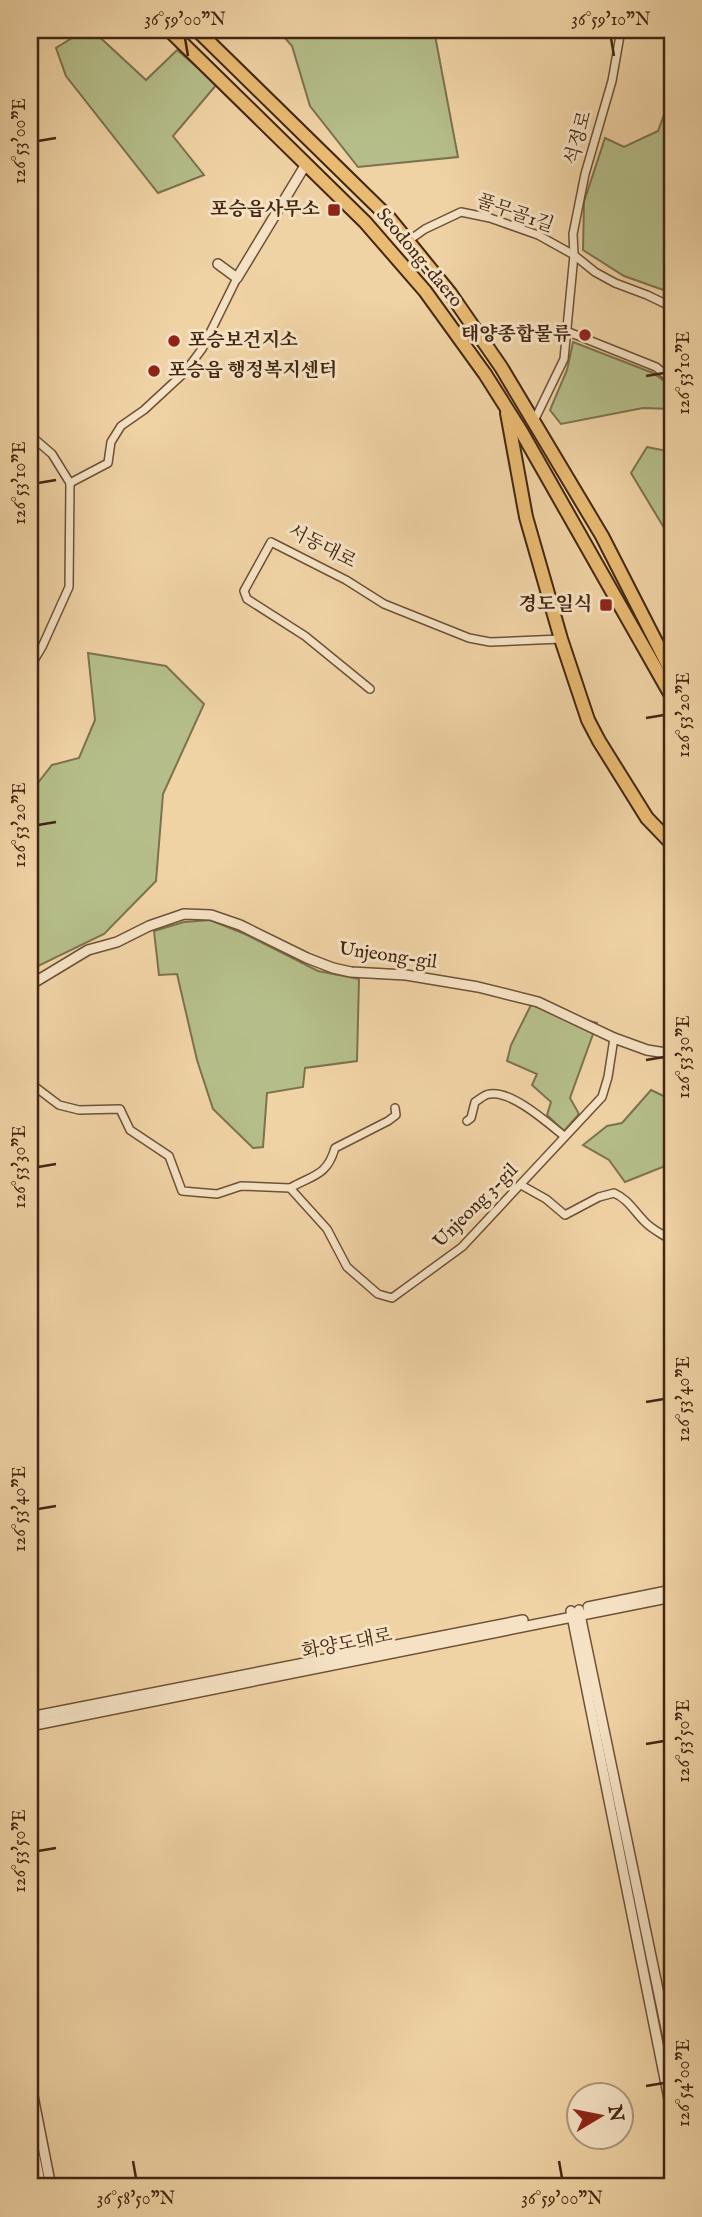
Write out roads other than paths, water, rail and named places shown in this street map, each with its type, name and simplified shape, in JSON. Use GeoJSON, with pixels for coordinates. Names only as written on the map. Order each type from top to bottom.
{"type":"FeatureCollection","features":[{"type":"Feature","properties":{"kind":"main road","name":"Seodong-daero"},"geometry":{"type":"LineString","coordinates":[[169,30],[365,222],[425,291],[505,406],[672,697]]}},
{"type":"Feature","properties":{"kind":"main road","name":"Seodong-daero"},"geometry":{"type":"LineString","coordinates":[[197,30],[390,219],[450,293],[501,367],[601,536],[672,673]]}},
{"type":"Feature","properties":{"kind":"main road"},"geometry":{"type":"LineString","coordinates":[[505,406],[526,517],[561,639],[588,720],[647,818],[672,844]]}},
{"type":"Feature","properties":{"kind":"street","name":"석정로"},"geometry":{"type":"LineString","coordinates":[[574,255],[573,234],[585,174],[612,80],[621,30]]}},
{"type":"Feature","properties":{"kind":"street"},"geometry":{"type":"LineString","coordinates":[[70,483],[108,463],[111,442],[121,426],[144,410],[184,373],[202,349],[237,278],[318,148]]}},
{"type":"Feature","properties":{"kind":"street","name":"풀무골1길"},"geometry":{"type":"LineString","coordinates":[[408,241],[425,229],[461,212],[490,218],[538,235],[615,283],[672,307]]}},
{"type":"Feature","properties":{"kind":"street"},"geometry":{"type":"LineString","coordinates":[[534,422],[564,359],[574,255]]}},
{"type":"Feature","properties":{"kind":"street"},"geometry":{"type":"LineString","coordinates":[[218,264],[237,278]]}},
{"type":"Feature","properties":{"kind":"street"},"geometry":{"type":"LineString","coordinates":[[566,331],[656,367],[672,380]]}},
{"type":"Feature","properties":{"kind":"street"},"geometry":{"type":"LineString","coordinates":[[30,435],[52,454],[70,483],[69,587],[30,667]]}},
{"type":"Feature","properties":{"kind":"street","name":"서동대로"},"geometry":{"type":"LineString","coordinates":[[370,689],[305,636],[247,599],[244,591],[271,542],[346,580],[384,604],[469,638],[490,642],[561,639]]}},
{"type":"Feature","properties":{"kind":"street","name":"Unjeong-gil"},"geometry":{"type":"LineString","coordinates":[[30,985],[88,950],[117,942],[149,926],[184,914],[211,915],[240,925],[333,968],[351,972],[406,975],[478,987],[538,1002],[614,1038],[647,1050],[672,1054]]}},
{"type":"Feature","properties":{"kind":"street","name":"Unjeong 3-gil"},"geometry":{"type":"LineString","coordinates":[[290,1188],[327,1229],[347,1267],[377,1294],[392,1298],[462,1247],[602,1097],[614,1038]]}},
{"type":"Feature","properties":{"kind":"street"},"geometry":{"type":"LineString","coordinates":[[30,1083],[59,1105],[79,1110],[120,1109],[130,1130],[169,1156],[182,1191],[217,1194],[241,1186],[290,1188],[325,1170],[331,1163],[335,1148],[388,1121],[396,1115],[394,1108]]}},
{"type":"Feature","properties":{"kind":"street"},"geometry":{"type":"LineString","coordinates":[[467,1121],[471,1118],[475,1102],[488,1094],[500,1094],[528,1107],[564,1136]]}},
{"type":"Feature","properties":{"kind":"street"},"geometry":{"type":"LineString","coordinates":[[521,1185],[546,1199],[565,1215],[599,1197],[614,1193],[623,1197],[656,1231],[671,1240]]}},
{"type":"Feature","properties":{"kind":"street","name":"화양도대로"},"geometry":{"type":"LineString","coordinates":[[30,1726],[575,1613],[672,1590]]}},
{"type":"Feature","properties":{"kind":"street","name":"화양도대로"},"geometry":{"type":"LineString","coordinates":[[30,1717],[672,1597]]}},
{"type":"Feature","properties":{"kind":"street"},"geometry":{"type":"LineString","coordinates":[[575,1613],[672,2057]]}},
{"type":"Feature","properties":{"kind":"street"},"geometry":{"type":"LineString","coordinates":[[575,1613],[672,2114]]}},
{"type":"Feature","properties":{"kind":"street"},"geometry":{"type":"LineString","coordinates":[[30,2081],[51,2187]]}},
{"type":"Feature","properties":{"kind":"street"},"geometry":{"type":"LineString","coordinates":[[30,2133],[41,2187]]}},
{"type":"Feature","properties":{"kind":"place","name":"포승읍사무소"},"geometry":{"type":"Point","coordinates":[334,210]}},
{"type":"Feature","properties":{"kind":"place","name":"태양종합물류"},"geometry":{"type":"Point","coordinates":[585,335]}},
{"type":"Feature","properties":{"kind":"place","name":"포승보건지소"},"geometry":{"type":"Point","coordinates":[174,341]}},
{"type":"Feature","properties":{"kind":"place","name":"포승읍 행정복지센터"},"geometry":{"type":"Point","coordinates":[154,371]}},
{"type":"Feature","properties":{"kind":"place","name":"경도일식"},"geometry":{"type":"Point","coordinates":[606,605]}}]}
